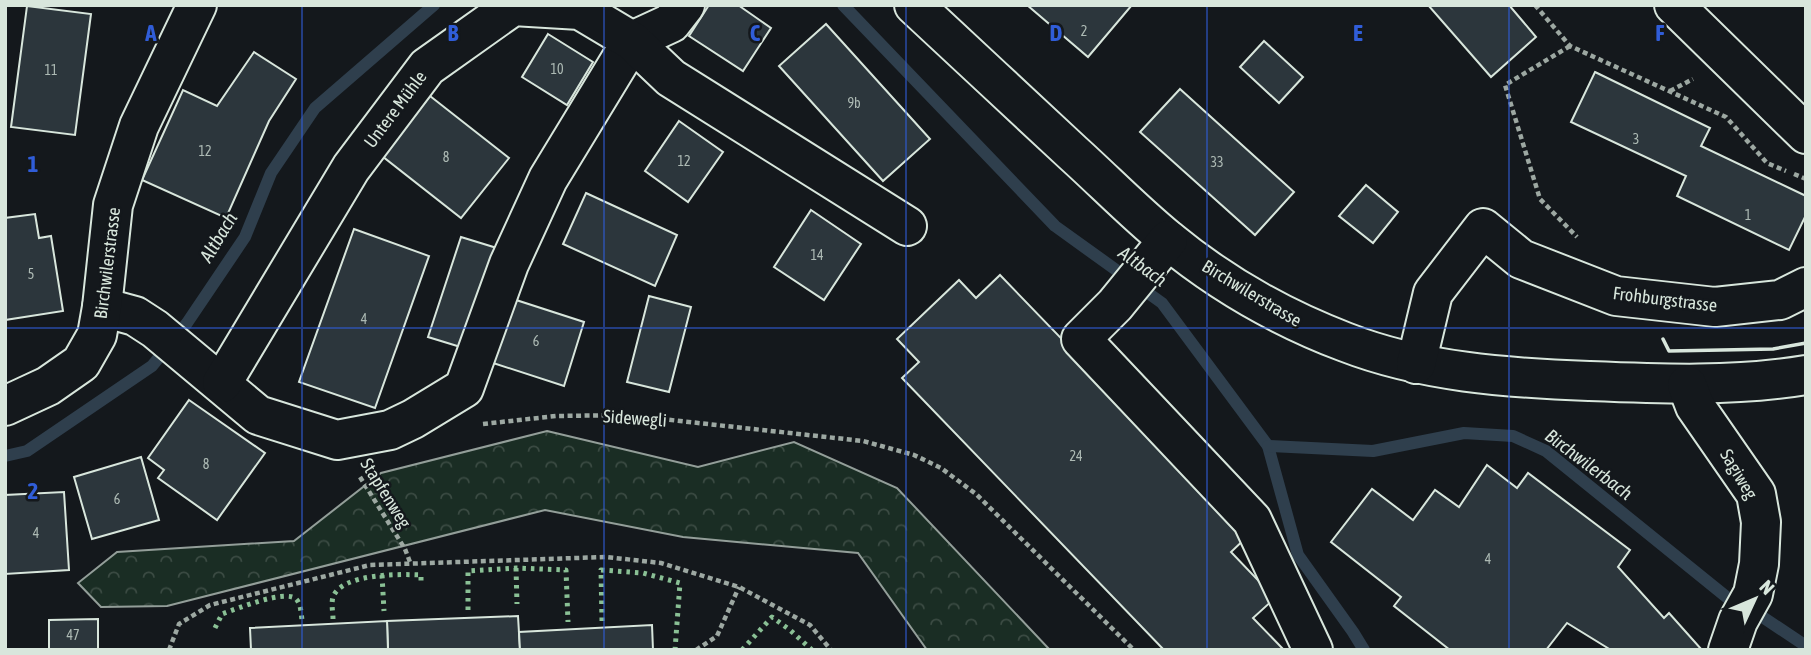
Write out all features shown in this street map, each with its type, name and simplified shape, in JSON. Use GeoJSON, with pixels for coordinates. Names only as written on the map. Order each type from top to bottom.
{"type":"FeatureCollection","features":[{"type":"Feature","properties":{"kind":"street","name":"Birchwilerstrasse"},"geometry":{"type":"LineString","coordinates":[[5,406],[48,386],[80,363],[97,335],[103,307],[113,205],[139,126],[197,5]]}},
{"type":"Feature","properties":{"kind":"street"},"geometry":{"type":"LineString","coordinates":[[103,307],[135,316],[155,329],[258,415],[337,440],[390,430],[464,388],[509,264],[548,178],[632,41],[671,23],[685,5]]}},
{"type":"Feature","properties":{"kind":"street","name":"Birchwilerstrasse"},"geometry":{"type":"LineString","coordinates":[[914,5],[1159,251],[1231,284],[1284,316],[1346,343],[1416,363],[1482,374],[1687,385],[1775,381],[1806,376]]}},
{"type":"Feature","properties":{"kind":"street"},"geometry":{"type":"LineString","coordinates":[[1674,5],[1806,134]]}},
{"type":"Feature","properties":{"kind":"street","name":"Untere Mühle"},"geometry":{"type":"LineString","coordinates":[[222,383],[351,168],[427,66],[513,6],[580,10],[632,41],[671,78],[907,226]]}},
{"type":"Feature","properties":{"kind":"street","name":"Frohburgstrasse"},"geometry":{"type":"LineString","coordinates":[[1416,363],[1433,293],[1483,228],[1521,259],[1616,296],[1715,307],[1780,300],[1806,287]]}},
{"type":"Feature","properties":{"kind":"street"},"geometry":{"type":"LineString","coordinates":[[1159,251],[1115,304],[1081,339],[1252,520],[1313,650]]}},
{"type":"Feature","properties":{"kind":"street","name":"Sagiweg"},"geometry":{"type":"LineString","coordinates":[[1687,385],[1695,406],[1756,494],[1761,522],[1759,564],[1740,621]]}},
{"type":"Feature","properties":{"kind":"path"},"geometry":{"type":"LineString","coordinates":[[1535,5],[1570,46],[1726,117],[1767,163],[1806,178]]}},
{"type":"Feature","properties":{"kind":"path"},"geometry":{"type":"LineString","coordinates":[[1570,46],[1505,85],[1540,199],[1578,238]]}},
{"type":"Feature","properties":{"kind":"path","name":"Sidewegli"},"geometry":{"type":"LineString","coordinates":[[480,424],[556,416],[625,415],[863,441],[914,455],[941,467],[976,494],[1135,650]]}},
{"type":"Feature","properties":{"kind":"path","name":"Stapfenweg"},"geometry":{"type":"LineString","coordinates":[[337,440],[405,549],[410,562]]}},
{"type":"Feature","properties":{"kind":"path"},"geometry":{"type":"LineString","coordinates":[[169,650],[179,624],[209,605],[370,565],[606,557],[661,563],[739,587],[810,625],[831,650]]}},
{"type":"Feature","properties":{"kind":"path"},"geometry":{"type":"LineString","coordinates":[[696,650],[716,636],[739,587]]}},
{"type":"Feature","properties":{"kind":"green space"},"geometry":{"type":"Polygon","coordinates":[[[547,431],[698,467],[794,442],[897,488],[1050,650],[927,650],[858,553],[683,537],[545,510],[167,606],[101,607],[78,583],[117,552],[294,541],[381,473],[547,431]]]}},
{"type":"Feature","properties":{"kind":"building"},"geometry":{"type":"Polygon","coordinates":[[[709,5],[738,5],[771,28],[743,71],[689,36],[709,5]]]}},
{"type":"Feature","properties":{"kind":"building"},"geometry":{"type":"Polygon","coordinates":[[[1027,5],[1132,5],[1088,57],[1027,5]]]}},
{"type":"Feature","properties":{"kind":"building"},"geometry":{"type":"Polygon","coordinates":[[[1428,5],[1509,5],[1536,37],[1491,77],[1428,5]]]}},
{"type":"Feature","properties":{"kind":"building"},"geometry":{"type":"Polygon","coordinates":[[[27,6],[91,14],[75,135],[11,127],[27,6]]]}},
{"type":"Feature","properties":{"kind":"building"},"geometry":{"type":"Polygon","coordinates":[[[826,24],[930,139],[883,181],[779,66],[826,24]]]}},
{"type":"Feature","properties":{"kind":"building"},"geometry":{"type":"Polygon","coordinates":[[[548,34],[593,62],[567,105],[522,77],[548,34]]]}},
{"type":"Feature","properties":{"kind":"building"},"geometry":{"type":"Polygon","coordinates":[[[1264,41],[1303,77],[1279,103],[1240,67],[1264,41]]]}},
{"type":"Feature","properties":{"kind":"building"},"geometry":{"type":"Polygon","coordinates":[[[254,52],[296,79],[269,121],[226,218],[142,180],[183,90],[217,106],[254,52]]]}},
{"type":"Feature","properties":{"kind":"building"},"geometry":{"type":"Polygon","coordinates":[[[1595,72],[1710,128],[1701,146],[1806,196],[1806,215],[1789,250],[1677,196],[1686,176],[1571,122],[1595,72]]]}},
{"type":"Feature","properties":{"kind":"building"},"geometry":{"type":"Polygon","coordinates":[[[1180,89],[1294,192],[1255,235],[1140,132],[1180,89]]]}},
{"type":"Feature","properties":{"kind":"building"},"geometry":{"type":"Polygon","coordinates":[[[430,96],[509,158],[461,218],[382,156],[430,96]]]}},
{"type":"Feature","properties":{"kind":"building"},"geometry":{"type":"Polygon","coordinates":[[[679,121],[723,152],[688,202],[645,171],[679,121]]]}},
{"type":"Feature","properties":{"kind":"building"},"geometry":{"type":"Polygon","coordinates":[[[1366,185],[1398,212],[1373,243],[1339,216],[1366,185]]]}},
{"type":"Feature","properties":{"kind":"building"},"geometry":{"type":"Polygon","coordinates":[[[586,193],[677,235],[655,286],[563,244],[586,193]]]}},
{"type":"Feature","properties":{"kind":"building"},"geometry":{"type":"Polygon","coordinates":[[[811,210],[861,244],[824,300],[774,267],[811,210]]]}},
{"type":"Feature","properties":{"kind":"building"},"geometry":{"type":"Polygon","coordinates":[[[35,214],[39,238],[51,236],[63,311],[5,320],[5,218],[35,214]]]}},
{"type":"Feature","properties":{"kind":"building"},"geometry":{"type":"Polygon","coordinates":[[[354,229],[429,256],[375,408],[299,382],[354,229]]]}},
{"type":"Feature","properties":{"kind":"building"},"geometry":{"type":"Polygon","coordinates":[[[461,237],[500,249],[467,349],[428,337],[461,237]]]}},
{"type":"Feature","properties":{"kind":"building"},"geometry":{"type":"Polygon","coordinates":[[[1000,275],[1250,534],[1231,552],[1275,598],[1253,618],[1284,650],[1164,650],[902,378],[919,362],[897,339],[959,280],[976,298],[1000,275]]]}},
{"type":"Feature","properties":{"kind":"building"},"geometry":{"type":"Polygon","coordinates":[[[649,296],[691,307],[669,392],[627,382],[649,296]]]}},
{"type":"Feature","properties":{"kind":"building"},"geometry":{"type":"Polygon","coordinates":[[[507,297],[584,322],[564,386],[487,361],[507,297]]]}},
{"type":"Feature","properties":{"kind":"building"},"geometry":{"type":"Polygon","coordinates":[[[189,400],[265,453],[217,520],[158,478],[164,470],[148,458],[189,400]]]}},
{"type":"Feature","properties":{"kind":"building"},"geometry":{"type":"Polygon","coordinates":[[[141,457],[159,520],[92,539],[74,477],[141,457]]]}},
{"type":"Feature","properties":{"kind":"building"},"geometry":{"type":"Polygon","coordinates":[[[1487,465],[1517,488],[1528,473],[1630,550],[1618,567],[1664,618],[1669,613],[1702,650],[1611,650],[1567,623],[1546,650],[1450,650],[1394,606],[1401,597],[1331,542],[1372,489],[1413,520],[1435,490],[1459,507],[1487,465]]]}},
{"type":"Feature","properties":{"kind":"building"},"geometry":{"type":"Polygon","coordinates":[[[64,492],[69,570],[5,574],[5,495],[64,492]]]}},
{"type":"Feature","properties":{"kind":"building"},"geometry":{"type":"Polygon","coordinates":[[[518,616],[520,650],[388,650],[387,621],[518,616]]]}},
{"type":"Feature","properties":{"kind":"building"},"geometry":{"type":"Polygon","coordinates":[[[98,619],[98,650],[49,650],[49,620],[98,619]]]}},
{"type":"Feature","properties":{"kind":"building"},"geometry":{"type":"Polygon","coordinates":[[[387,621],[388,650],[251,650],[250,628],[387,621]]]}},
{"type":"Feature","properties":{"kind":"building"},"geometry":{"type":"Polygon","coordinates":[[[652,625],[653,650],[520,650],[519,632],[652,625]]]}},
{"type":"Feature","properties":{"kind":"waterway","name":"Altbach"},"geometry":{"type":"LineString","coordinates":[[5,456],[27,451],[152,366],[187,323],[245,237],[271,173],[315,108],[434,5]]}},
{"type":"Feature","properties":{"kind":"waterway","name":"Altbach"},"geometry":{"type":"LineString","coordinates":[[843,5],[1055,226],[1162,303],[1268,446],[1298,555],[1364,650]]}},
{"type":"Feature","properties":{"kind":"waterway","name":"Birchwilerbach"},"geometry":{"type":"LineString","coordinates":[[1268,446],[1373,451],[1464,433],[1513,436],[1546,451],[1729,599],[1806,646]]}},
{"type":"Feature","properties":{"kind":"hedge"},"geometry":{"type":"LineString","coordinates":[[516,568],[517,604]]}},
{"type":"Feature","properties":{"kind":"hedge"},"geometry":{"type":"LineString","coordinates":[[468,610],[468,571],[516,568],[566,570],[568,622]]}},
{"type":"Feature","properties":{"kind":"hedge"},"geometry":{"type":"LineString","coordinates":[[602,621],[601,570],[643,573],[680,583],[675,650]]}},
{"type":"Feature","properties":{"kind":"hedge"},"geometry":{"type":"LineString","coordinates":[[382,575],[384,611]]}},
{"type":"Feature","properties":{"kind":"hedge"},"geometry":{"type":"LineString","coordinates":[[333,619],[333,597],[348,583],[386,575],[421,575],[421,585]]}},
{"type":"Feature","properties":{"kind":"hedge"},"geometry":{"type":"LineString","coordinates":[[215,628],[222,614],[282,596],[296,599],[302,620]]}},
{"type":"Feature","properties":{"kind":"hedge"},"geometry":{"type":"LineString","coordinates":[[742,650],[772,617],[812,650]]}},
{"type":"Feature","properties":{"kind":"wall"},"geometry":{"type":"LineString","coordinates":[[1663,339],[1669,351],[1773,349],[1806,343]]}}]}
